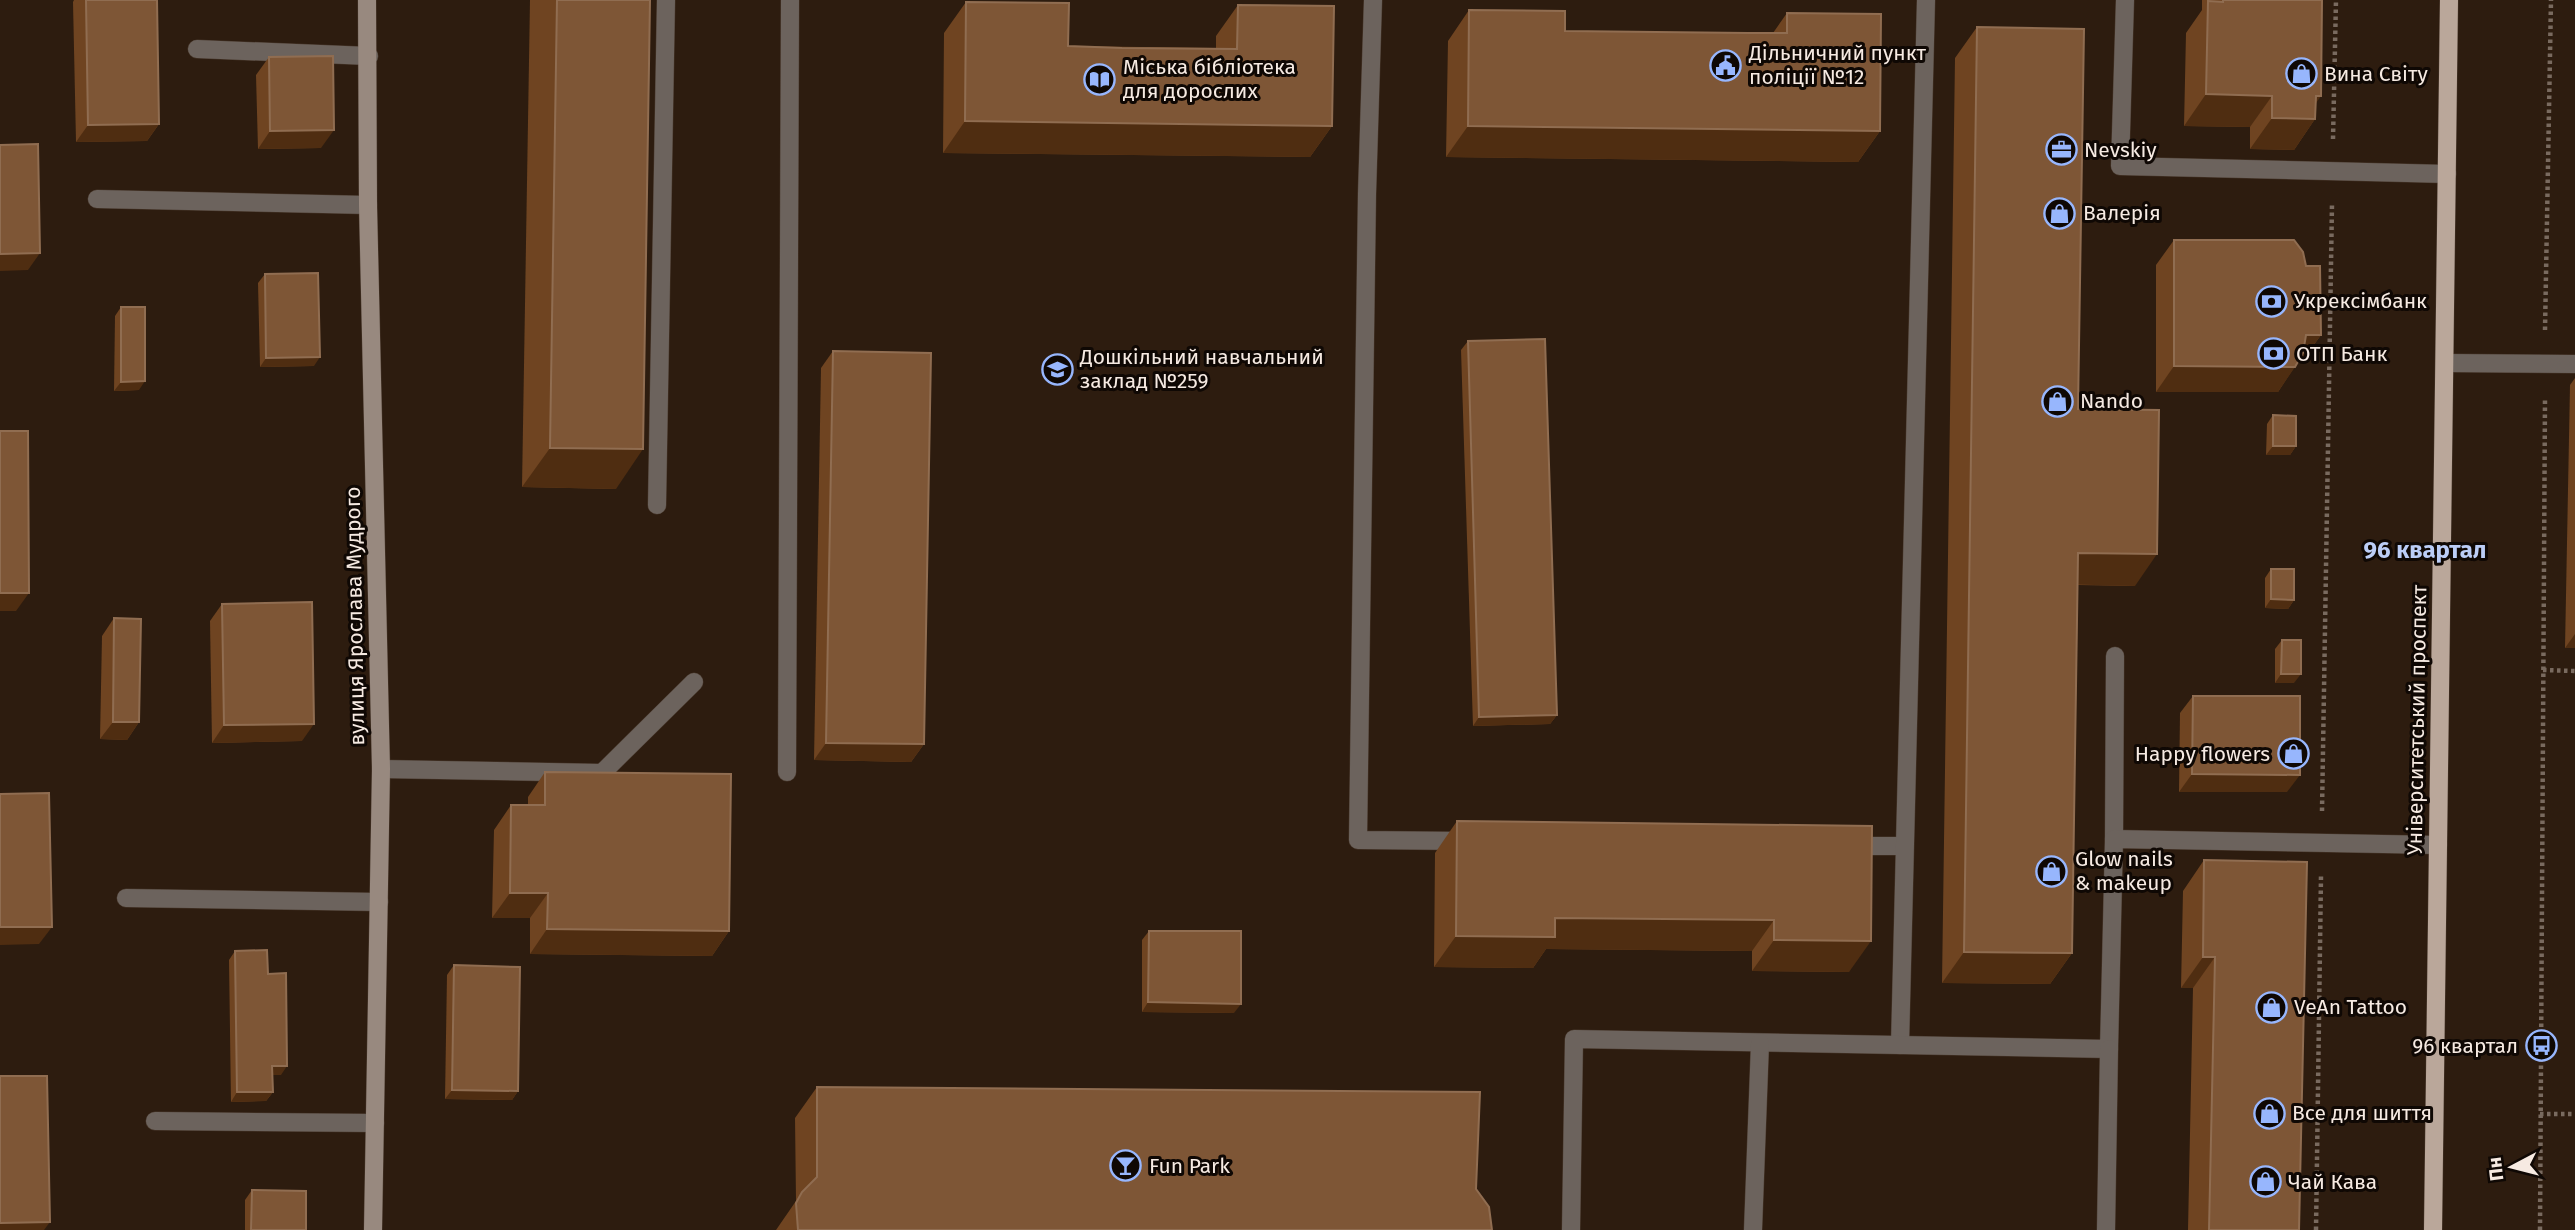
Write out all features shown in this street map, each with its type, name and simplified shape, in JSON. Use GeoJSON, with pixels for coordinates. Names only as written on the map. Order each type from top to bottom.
{"type":"FeatureCollection","features":[{"type":"Feature","properties":{"kind":"main road","name":"Університетський проспект"},"geometry":{"type":"LineString","coordinates":[[2433,1230],[2449,0]]}},
{"type":"Feature","properties":{"kind":"street","name":"вулиця Ярослава Мудрого"},"geometry":{"type":"LineString","coordinates":[[367,0],[368,205],[381,769],[373,1230]]}},
{"type":"Feature","properties":{"kind":"lane"},"geometry":{"type":"LineString","coordinates":[[657,505],[666,0]]}},
{"type":"Feature","properties":{"kind":"lane"},"geometry":{"type":"LineString","coordinates":[[787,772],[790,0]]}},
{"type":"Feature","properties":{"kind":"lane"},"geometry":{"type":"LineString","coordinates":[[1373,0],[1367,194],[1358,840],[1481,841]]}},
{"type":"Feature","properties":{"kind":"lane"},"geometry":{"type":"LineString","coordinates":[[1900,1045],[1926,0]]}},
{"type":"Feature","properties":{"kind":"lane"},"geometry":{"type":"LineString","coordinates":[[2125,0],[2120,166],[2447,174]]}},
{"type":"Feature","properties":{"kind":"lane"},"geometry":{"type":"LineString","coordinates":[[197,49],[369,56]]}},
{"type":"Feature","properties":{"kind":"lane"},"geometry":{"type":"LineString","coordinates":[[97,199],[368,205]]}},
{"type":"Feature","properties":{"kind":"lane"},"geometry":{"type":"LineString","coordinates":[[2445,363],[2575,364]]}},
{"type":"Feature","properties":{"kind":"lane"},"geometry":{"type":"LineString","coordinates":[[2106,1230],[2115,656]]}},
{"type":"Feature","properties":{"kind":"lane"},"geometry":{"type":"LineString","coordinates":[[381,769],[602,773],[694,682]]}},
{"type":"Feature","properties":{"kind":"lane"},"geometry":{"type":"LineString","coordinates":[[2114,839],[2438,845]]}},
{"type":"Feature","properties":{"kind":"lane"},"geometry":{"type":"LineString","coordinates":[[1836,846],[1904,846]]}},
{"type":"Feature","properties":{"kind":"lane"},"geometry":{"type":"LineString","coordinates":[[126,898],[379,902]]}},
{"type":"Feature","properties":{"kind":"lane"},"geometry":{"type":"LineString","coordinates":[[1571,1230],[1574,1039],[2109,1049]]}},
{"type":"Feature","properties":{"kind":"lane"},"geometry":{"type":"LineString","coordinates":[[1754,1230],[1760,1043]]}},
{"type":"Feature","properties":{"kind":"lane"},"geometry":{"type":"LineString","coordinates":[[155,1121],[375,1122]]}},
{"type":"Feature","properties":{"kind":"path"},"geometry":{"type":"LineString","coordinates":[[2316,1230],[2336,0]]}},
{"type":"Feature","properties":{"kind":"path"},"geometry":{"type":"LineString","coordinates":[[2540,1230],[2545,364],[2551,0]]}},
{"type":"Feature","properties":{"kind":"path"},"geometry":{"type":"LineString","coordinates":[[2543,670],[2575,671]]}},
{"type":"Feature","properties":{"kind":"path"},"geometry":{"type":"LineString","coordinates":[[2540,1114],[2575,1114]]}},
{"type":"Feature","properties":{"kind":"building"},"geometry":{"type":"Polygon","coordinates":[[[86,0],[157,0],[159,124],[88,125],[86,0]]]}},
{"type":"Feature","properties":{"kind":"building"},"geometry":{"type":"Polygon","coordinates":[[[557,0],[650,0],[643,449],[550,448],[557,0]]]}},
{"type":"Feature","properties":{"kind":"building"},"geometry":{"type":"Polygon","coordinates":[[[2322,0],[2321,96],[2316,96],[2315,119],[2272,118],[2272,96],[2206,94],[2208,1],[2322,0]]]}},
{"type":"Feature","properties":{"kind":"building"},"geometry":{"type":"Polygon","coordinates":[[[966,2],[1069,3],[1068,46],[1122,48],[1237,49],[1238,5],[1334,6],[1332,126],[965,121],[966,2]]]}},
{"type":"Feature","properties":{"kind":"building"},"geometry":{"type":"Polygon","coordinates":[[[1469,10],[1565,11],[1565,31],[1748,33],[1787,33],[1787,13],[1881,14],[1880,131],[1468,126],[1469,10]]]}},
{"type":"Feature","properties":{"kind":"building"},"geometry":{"type":"Polygon","coordinates":[[[1977,27],[2084,29],[2078,409],[2159,410],[2157,554],[2078,553],[2072,953],[1964,952],[1977,27]]]}},
{"type":"Feature","properties":{"kind":"building"},"geometry":{"type":"Polygon","coordinates":[[[333,56],[334,130],[270,131],[269,57],[333,56]]]}},
{"type":"Feature","properties":{"kind":"building"},"geometry":{"type":"Polygon","coordinates":[[[38,144],[40,253],[0,254],[0,145],[38,144]]]}},
{"type":"Feature","properties":{"kind":"building"},"geometry":{"type":"Polygon","coordinates":[[[2174,240],[2294,240],[2303,252],[2306,266],[2320,266],[2321,335],[2306,335],[2303,353],[2295,367],[2174,366],[2174,240]]]}},
{"type":"Feature","properties":{"kind":"building"},"geometry":{"type":"Polygon","coordinates":[[[318,273],[320,357],[266,358],[265,274],[318,273]]]}},
{"type":"Feature","properties":{"kind":"building"},"geometry":{"type":"Polygon","coordinates":[[[121,307],[145,307],[145,381],[121,382],[121,307]]]}},
{"type":"Feature","properties":{"kind":"building"},"geometry":{"type":"Polygon","coordinates":[[[1545,339],[1557,715],[1479,717],[1468,341],[1545,339]]]}},
{"type":"Feature","properties":{"kind":"building"},"geometry":{"type":"Polygon","coordinates":[[[833,351],[931,353],[924,744],[826,743],[833,351]]]}},
{"type":"Feature","properties":{"kind":"building"},"geometry":{"type":"Polygon","coordinates":[[[2273,415],[2296,416],[2296,446],[2273,446],[2273,415]]]}},
{"type":"Feature","properties":{"kind":"building"},"geometry":{"type":"Polygon","coordinates":[[[0,431],[28,431],[29,593],[0,593],[0,431]]]}},
{"type":"Feature","properties":{"kind":"building"},"geometry":{"type":"Polygon","coordinates":[[[2271,569],[2294,569],[2294,600],[2271,599],[2271,569]]]}},
{"type":"Feature","properties":{"kind":"building"},"geometry":{"type":"Polygon","coordinates":[[[312,602],[314,724],[224,725],[222,604],[312,602]]]}},
{"type":"Feature","properties":{"kind":"building"},"geometry":{"type":"Polygon","coordinates":[[[114,618],[141,619],[139,722],[113,722],[114,618]]]}},
{"type":"Feature","properties":{"kind":"building"},"geometry":{"type":"Polygon","coordinates":[[[2282,640],[2301,640],[2301,674],[2281,674],[2282,640]]]}},
{"type":"Feature","properties":{"kind":"building"},"geometry":{"type":"Polygon","coordinates":[[[2193,696],[2300,696],[2300,775],[2192,774],[2193,696]]]}},
{"type":"Feature","properties":{"kind":"building"},"geometry":{"type":"Polygon","coordinates":[[[545,772],[731,774],[729,931],[547,929],[548,893],[510,893],[511,805],[545,805],[545,772]]]}},
{"type":"Feature","properties":{"kind":"building"},"geometry":{"type":"Polygon","coordinates":[[[49,793],[52,927],[0,927],[0,794],[49,793]]]}},
{"type":"Feature","properties":{"kind":"building"},"geometry":{"type":"Polygon","coordinates":[[[1457,821],[1872,826],[1871,941],[1774,940],[1774,920],[1555,918],[1555,937],[1456,936],[1457,821]]]}},
{"type":"Feature","properties":{"kind":"building"},"geometry":{"type":"Polygon","coordinates":[[[2204,860],[2307,862],[2299,1230],[2209,1230],[2215,957],[2203,957],[2204,860]]]}},
{"type":"Feature","properties":{"kind":"building"},"geometry":{"type":"Polygon","coordinates":[[[1149,931],[1241,931],[1241,1004],[1148,1002],[1149,931]]]}},
{"type":"Feature","properties":{"kind":"building"},"geometry":{"type":"Polygon","coordinates":[[[267,950],[268,974],[286,973],[287,1066],[272,1066],[273,1092],[237,1092],[235,951],[267,950]]]}},
{"type":"Feature","properties":{"kind":"building"},"geometry":{"type":"Polygon","coordinates":[[[454,965],[520,967],[518,1091],[452,1090],[454,965]]]}},
{"type":"Feature","properties":{"kind":"building"},"geometry":{"type":"Polygon","coordinates":[[[0,1076],[47,1076],[50,1222],[0,1223],[0,1076]]]}},
{"type":"Feature","properties":{"kind":"building","name":"Fun Park"},"geometry":{"type":"Polygon","coordinates":[[[817,1087],[1480,1092],[1476,1189],[1489,1207],[1492,1230],[798,1230],[796,1203],[802,1192],[817,1177],[817,1087]]]}},
{"type":"Feature","properties":{"kind":"building"},"geometry":{"type":"Polygon","coordinates":[[[252,1190],[306,1191],[306,1230],[251,1230],[252,1190]]]}},
{"type":"Feature","properties":{"kind":"place","name":"Дільничний пункт поліції №12"},"geometry":{"type":"Point","coordinates":[1726,65]}},
{"type":"Feature","properties":{"kind":"place","name":"Вина Світу"},"geometry":{"type":"Point","coordinates":[2301,74]}},
{"type":"Feature","properties":{"kind":"place","name":"Міська бібліотека для дорослих"},"geometry":{"type":"Point","coordinates":[1100,79]}},
{"type":"Feature","properties":{"kind":"place","name":"Nevskiy"},"geometry":{"type":"Point","coordinates":[2061,150]}},
{"type":"Feature","properties":{"kind":"place","name":"Валерія"},"geometry":{"type":"Point","coordinates":[2060,213]}},
{"type":"Feature","properties":{"kind":"place","name":"Укрексімбанк"},"geometry":{"type":"Point","coordinates":[2271,301]}},
{"type":"Feature","properties":{"kind":"place","name":"ОТП Банк"},"geometry":{"type":"Point","coordinates":[2273,354]}},
{"type":"Feature","properties":{"kind":"place","name":"Дошкільний навчальний заклад №259"},"geometry":{"type":"Point","coordinates":[1057,369]}},
{"type":"Feature","properties":{"kind":"place","name":"Nando"},"geometry":{"type":"Point","coordinates":[2057,401]}},
{"type":"Feature","properties":{"kind":"place","name":"Happy flowers"},"geometry":{"type":"Point","coordinates":[2293,754]}},
{"type":"Feature","properties":{"kind":"place","name":"Glow nails & makeup"},"geometry":{"type":"Point","coordinates":[2052,871]}},
{"type":"Feature","properties":{"kind":"place","name":"VeAn Tattoo"},"geometry":{"type":"Point","coordinates":[2271,1007]}},
{"type":"Feature","properties":{"kind":"place","name":"96 квартал"},"geometry":{"type":"Point","coordinates":[2541,1046]}},
{"type":"Feature","properties":{"kind":"place","name":"Все для шиття"},"geometry":{"type":"Point","coordinates":[2269,1113]}},
{"type":"Feature","properties":{"kind":"place","name":"Fun Park"},"geometry":{"type":"Point","coordinates":[1126,1166]}},
{"type":"Feature","properties":{"kind":"place","name":"Чай Кава"},"geometry":{"type":"Point","coordinates":[2265,1182]}},
{"type":"Feature","properties":{"kind":"district","name":"96 квартал"},"geometry":{"type":"Point","coordinates":[2425,550]}}]}
